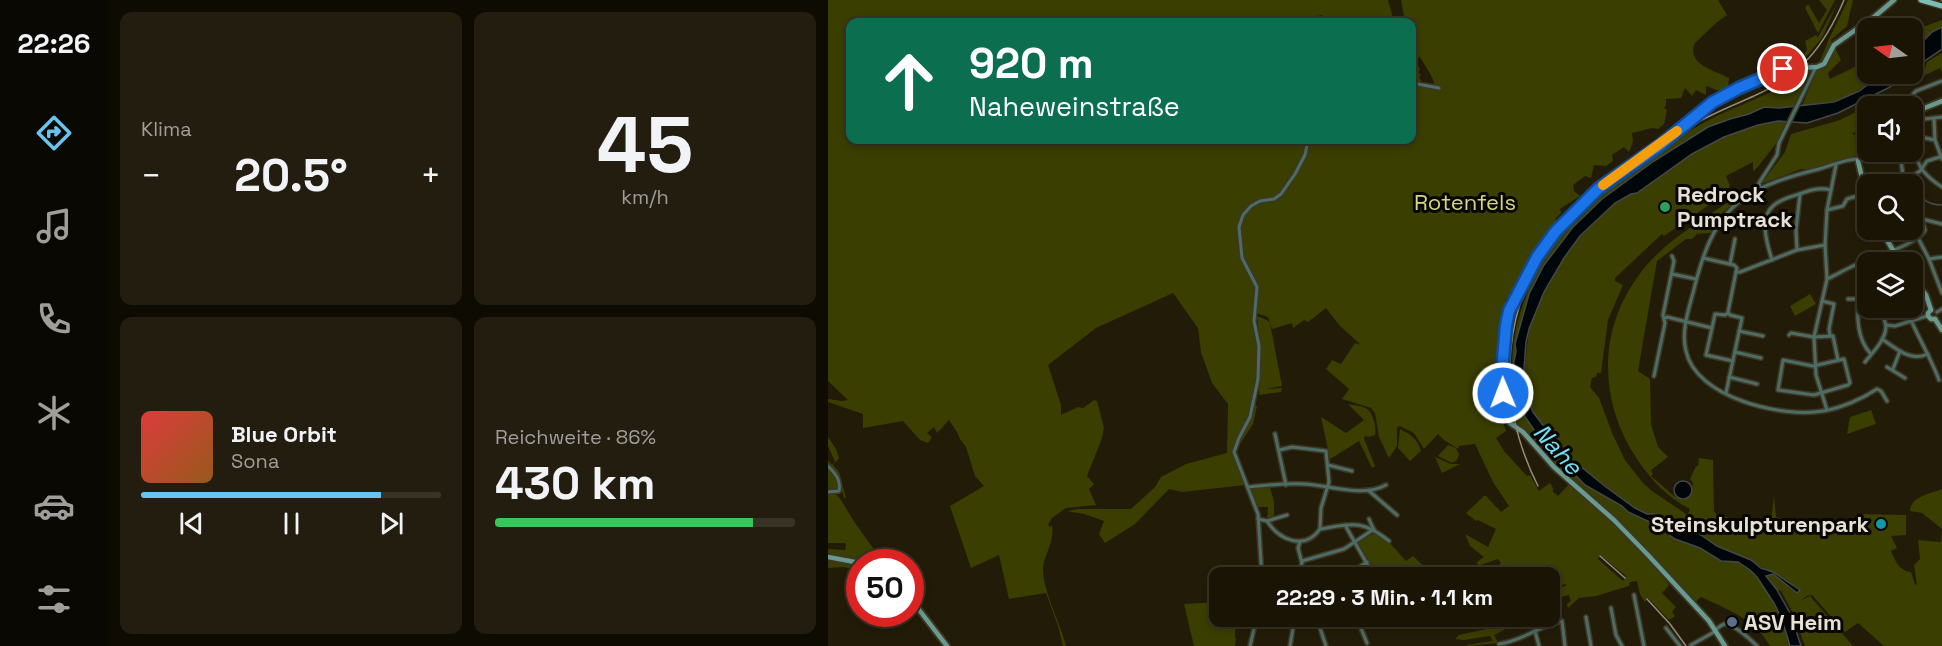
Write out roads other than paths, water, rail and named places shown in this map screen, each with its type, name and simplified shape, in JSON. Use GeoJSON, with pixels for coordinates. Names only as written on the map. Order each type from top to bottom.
{"type":"FeatureCollection","features":[{"type":"Feature","properties":{"kind":"main road"},"geometry":{"type":"LineString","coordinates":[[1725,646],[1706,617],[1614,520],[1554,467],[1521,430],[1510,423],[1503,393],[1503,359],[1506,325],[1511,305],[1537,257],[1556,231],[1598,189],[1659,146],[1703,110],[1731,92],[1775,72],[1794,67],[1816,67],[1825,63],[1834,45],[1894,0]]}},
{"type":"Feature","properties":{"kind":"main road"},"geometry":{"type":"LineString","coordinates":[[1921,0],[1942,6]]}},
{"type":"Feature","properties":{"kind":"main road"},"geometry":{"type":"LineString","coordinates":[[1923,109],[1942,101]]}},
{"type":"Feature","properties":{"kind":"main road"},"geometry":{"type":"LineString","coordinates":[[1886,240],[1892,251]]}},
{"type":"Feature","properties":{"kind":"main road"},"geometry":{"type":"LineString","coordinates":[[1923,291],[1937,310],[1935,319]]}},
{"type":"Feature","properties":{"kind":"main road"},"geometry":{"type":"LineString","coordinates":[[1937,310],[1928,313],[1928,316],[1930,319],[1935,319],[1942,330]]}},
{"type":"Feature","properties":{"kind":"main road"},"geometry":{"type":"LineString","coordinates":[[828,557],[846,560]]}},
{"type":"Feature","properties":{"kind":"main road"},"geometry":{"type":"LineString","coordinates":[[924,616],[947,646]]}},
{"type":"Feature","properties":{"kind":"street"},"geometry":{"type":"LineString","coordinates":[[1760,189],[1759,183],[1777,155],[1780,140],[1816,67]]}},
{"type":"Feature","properties":{"kind":"street"},"geometry":{"type":"LineString","coordinates":[[1912,96],[1916,91],[1942,81]]}},
{"type":"Feature","properties":{"kind":"street"},"geometry":{"type":"LineString","coordinates":[[1416,83],[1439,88]]}},
{"type":"Feature","properties":{"kind":"street"},"geometry":{"type":"LineString","coordinates":[[1923,119],[1942,117]]}},
{"type":"Feature","properties":{"kind":"street"},"geometry":{"type":"LineString","coordinates":[[1917,174],[1927,162],[1941,158],[1935,140],[1934,119]]}},
{"type":"Feature","properties":{"kind":"street"},"geometry":{"type":"LineString","coordinates":[[1923,138],[1935,140]]}},
{"type":"Feature","properties":{"kind":"street"},"geometry":{"type":"LineString","coordinates":[[1261,567],[1258,519],[1234,452],[1250,417],[1257,388],[1258,346],[1254,318],[1258,290],[1255,279],[1241,256],[1239,225],[1251,206],[1280,195],[1295,174],[1307,151],[1308,144]]}},
{"type":"Feature","properties":{"kind":"street"},"geometry":{"type":"LineString","coordinates":[[1857,159],[1794,176],[1760,189],[1736,203],[1726,212],[1714,230],[1696,279],[1686,322],[1684,343],[1690,363],[1704,380],[1726,393],[1755,405],[1773,410],[1810,412],[1827,410],[1866,396],[1877,389],[1887,401]]}},
{"type":"Feature","properties":{"kind":"street"},"geometry":{"type":"LineString","coordinates":[[1918,162],[1920,172],[1942,187]]}},
{"type":"Feature","properties":{"kind":"street"},"geometry":{"type":"LineString","coordinates":[[1827,410],[1815,366],[1814,338],[1827,279],[1825,245],[1827,210],[1836,165]]}},
{"type":"Feature","properties":{"kind":"street"},"geometry":{"type":"LineString","coordinates":[[1772,260],[1765,228],[1768,212],[1776,203],[1800,194],[1818,188],[1831,189]]}},
{"type":"Feature","properties":{"kind":"street"},"geometry":{"type":"LineString","coordinates":[[1797,250],[1800,194]]}},
{"type":"Feature","properties":{"kind":"street"},"geometry":{"type":"LineString","coordinates":[[1827,210],[1843,206],[1848,198],[1857,196]]}},
{"type":"Feature","properties":{"kind":"street"},"geometry":{"type":"LineString","coordinates":[[1923,219],[1942,224]]}},
{"type":"Feature","properties":{"kind":"street"},"geometry":{"type":"LineString","coordinates":[[1730,264],[1736,239]]}},
{"type":"Feature","properties":{"kind":"street"},"geometry":{"type":"LineString","coordinates":[[1892,251],[1913,240]]}},
{"type":"Feature","properties":{"kind":"street"},"geometry":{"type":"LineString","coordinates":[[1918,240],[1929,259],[1942,293]]}},
{"type":"Feature","properties":{"kind":"street"},"geometry":{"type":"LineString","coordinates":[[1736,272],[1797,250],[1825,245]]}},
{"type":"Feature","properties":{"kind":"street"},"geometry":{"type":"LineString","coordinates":[[1654,376],[1665,323],[1663,315],[1674,261],[1672,256]]}},
{"type":"Feature","properties":{"kind":"street"},"geometry":{"type":"LineString","coordinates":[[1929,259],[1942,256]]}},
{"type":"Feature","properties":{"kind":"street"},"geometry":{"type":"LineString","coordinates":[[1703,258],[1736,265],[1728,313]]}},
{"type":"Feature","properties":{"kind":"street"},"geometry":{"type":"LineString","coordinates":[[1827,279],[1857,266]]}},
{"type":"Feature","properties":{"kind":"street"},"geometry":{"type":"LineString","coordinates":[[1671,274],[1696,279]]}},
{"type":"Feature","properties":{"kind":"street"},"geometry":{"type":"LineString","coordinates":[[1848,299],[1857,299]]}},
{"type":"Feature","properties":{"kind":"street"},"geometry":{"type":"LineString","coordinates":[[1822,301],[1834,304],[1829,329],[1830,335],[1833,336],[1838,360]]}},
{"type":"Feature","properties":{"kind":"street"},"geometry":{"type":"LineString","coordinates":[[1726,393],[1735,352],[1742,318],[1728,313],[1715,314],[1706,355],[1733,361]]}},
{"type":"Feature","properties":{"kind":"street"},"geometry":{"type":"LineString","coordinates":[[1886,325],[1895,326],[1928,316]]}},
{"type":"Feature","properties":{"kind":"street"},"geometry":{"type":"LineString","coordinates":[[1664,320],[1667,317],[1712,328]]}},
{"type":"Feature","properties":{"kind":"street"},"geometry":{"type":"LineString","coordinates":[[1859,318],[1859,330],[1865,347],[1871,354]]}},
{"type":"Feature","properties":{"kind":"street"},"geometry":{"type":"LineString","coordinates":[[1865,362],[1882,339],[1886,325],[1884,318]]}},
{"type":"Feature","properties":{"kind":"street"},"geometry":{"type":"LineString","coordinates":[[1910,318],[1939,380]]}},
{"type":"Feature","properties":{"kind":"street"},"geometry":{"type":"LineString","coordinates":[[1739,331],[1763,336]]}},
{"type":"Feature","properties":{"kind":"street"},"geometry":{"type":"LineString","coordinates":[[1789,335],[1791,333],[1814,338],[1830,335]]}},
{"type":"Feature","properties":{"kind":"street"},"geometry":{"type":"LineString","coordinates":[[1882,339],[1916,358],[1928,354]]}},
{"type":"Feature","properties":{"kind":"street"},"geometry":{"type":"LineString","coordinates":[[1892,370],[1900,351]]}},
{"type":"Feature","properties":{"kind":"street"},"geometry":{"type":"LineString","coordinates":[[1735,352],[1761,358]]}},
{"type":"Feature","properties":{"kind":"street"},"geometry":{"type":"LineString","coordinates":[[1844,359],[1848,385],[1815,395],[1794,393],[1778,388],[1783,360],[1815,366],[1838,360],[1844,359]]}},
{"type":"Feature","properties":{"kind":"street"},"geometry":{"type":"LineString","coordinates":[[1887,367],[1905,378]]}},
{"type":"Feature","properties":{"kind":"street"},"geometry":{"type":"LineString","coordinates":[[1729,378],[1757,384]]}},
{"type":"Feature","properties":{"kind":"street"},"geometry":{"type":"LineString","coordinates":[[1275,434],[1286,485]]}},
{"type":"Feature","properties":{"kind":"street"},"geometry":{"type":"LineString","coordinates":[[1279,450],[1292,447],[1326,451],[1330,480],[1322,508],[1320,529]]}},
{"type":"Feature","properties":{"kind":"street"},"geometry":{"type":"LineString","coordinates":[[1328,465],[1352,471]]}},
{"type":"Feature","properties":{"kind":"street"},"geometry":{"type":"LineString","coordinates":[[828,466],[837,474],[840,485],[839,491],[828,492]]}},
{"type":"Feature","properties":{"kind":"street"},"geometry":{"type":"LineString","coordinates":[[1248,487],[1305,484],[1357,491],[1386,485]]}},
{"type":"Feature","properties":{"kind":"street"},"geometry":{"type":"LineString","coordinates":[[1368,490],[1397,515]]}},
{"type":"Feature","properties":{"kind":"street"},"geometry":{"type":"LineString","coordinates":[[1267,522],[1287,515]]}},
{"type":"Feature","properties":{"kind":"street"},"geometry":{"type":"LineString","coordinates":[[1258,519],[1267,522],[1284,538],[1300,542],[1308,540],[1320,529],[1345,525],[1361,525],[1374,529],[1389,541]]}},
{"type":"Feature","properties":{"kind":"street"},"geometry":{"type":"LineString","coordinates":[[1369,519],[1374,529]]}},
{"type":"Feature","properties":{"kind":"street"},"geometry":{"type":"LineString","coordinates":[[1345,525],[1370,567]]}},
{"type":"Feature","properties":{"kind":"street"},"geometry":{"type":"LineString","coordinates":[[1301,563],[1330,552],[1340,551],[1374,529]]}},
{"type":"Feature","properties":{"kind":"street"},"geometry":{"type":"LineString","coordinates":[[1300,542],[1298,548],[1300,567]]}},
{"type":"Feature","properties":{"kind":"street"},"geometry":{"type":"LineString","coordinates":[[1360,567],[1367,562]]}},
{"type":"Feature","properties":{"kind":"street"},"geometry":{"type":"LineString","coordinates":[[1301,563],[1305,567]]}},
{"type":"Feature","properties":{"kind":"street"},"geometry":{"type":"LineString","coordinates":[[1634,595],[1644,646]]}},
{"type":"Feature","properties":{"kind":"street"},"geometry":{"type":"LineString","coordinates":[[1611,608],[1616,635],[1622,646]]}},
{"type":"Feature","properties":{"kind":"street"},"geometry":{"type":"LineString","coordinates":[[1586,617],[1591,646]]}},
{"type":"Feature","properties":{"kind":"street"},"geometry":{"type":"LineString","coordinates":[[1498,644],[1514,644],[1536,631],[1562,621],[1565,646]]}},
{"type":"Feature","properties":{"kind":"street"},"geometry":{"type":"LineString","coordinates":[[1692,645],[1727,624],[1757,646]]}},
{"type":"Feature","properties":{"kind":"street"},"geometry":{"type":"LineString","coordinates":[[1250,646],[1254,627]]}},
{"type":"Feature","properties":{"kind":"street"},"geometry":{"type":"LineString","coordinates":[[1290,646],[1293,627]]}},
{"type":"Feature","properties":{"kind":"street"},"geometry":{"type":"LineString","coordinates":[[1320,627],[1326,646]]}},
{"type":"Feature","properties":{"kind":"street"},"geometry":{"type":"LineString","coordinates":[[1360,627],[1367,643]]}},
{"type":"Feature","properties":{"kind":"street"},"geometry":{"type":"LineString","coordinates":[[1666,628],[1680,646]]}},
{"type":"Feature","properties":{"kind":"street"},"geometry":{"type":"LineString","coordinates":[[1536,631],[1539,646]]}},
{"type":"Feature","properties":{"kind":"water"},"geometry":{"type":"Polygon","coordinates":[[[1942,27],[1942,49],[1923,62],[1923,41],[1932,32],[1942,27]]]}},
{"type":"Feature","properties":{"kind":"water","name":"Nahe"},"geometry":{"type":"Polygon","coordinates":[[[1868,84],[1894,84],[1872,96],[1857,96],[1857,104],[1838,113],[1807,123],[1778,121],[1758,125],[1724,137],[1692,154],[1637,193],[1615,203],[1580,236],[1564,258],[1544,292],[1526,342],[1523,382],[1527,399],[1533,412],[1564,453],[1635,508],[1647,514],[1656,514],[1701,535],[1717,546],[1773,572],[1800,590],[1797,593],[1773,574],[1766,576],[1791,615],[1801,646],[1790,646],[1782,619],[1774,603],[1750,570],[1738,562],[1721,561],[1700,548],[1675,539],[1654,524],[1628,512],[1622,506],[1585,485],[1539,437],[1516,401],[1513,367],[1515,344],[1529,294],[1544,265],[1573,227],[1602,199],[1654,161],[1708,127],[1764,107],[1779,108],[1834,102],[1859,91],[1868,84]]]}},
{"type":"Feature","properties":{"kind":"water"},"geometry":{"type":"Polygon","coordinates":[[[1683,481],[1689,484],[1692,490],[1689,496],[1683,499],[1677,496],[1674,490],[1677,484],[1683,481]]]}},
{"type":"Feature","properties":{"kind":"waterway"},"geometry":{"type":"LineString","coordinates":[[1923,198],[1932,204],[1942,205]]}},
{"type":"Feature","properties":{"kind":"railway"},"geometry":{"type":"LineString","coordinates":[[1538,486],[1524,453],[1515,419],[1510,384],[1511,350],[1517,316],[1528,284],[1544,252],[1579,209],[1624,172],[1696,123],[1771,88],[1798,69],[1828,32],[1844,0]]}},
{"type":"Feature","properties":{"kind":"railway"},"geometry":{"type":"LineString","coordinates":[[1600,556],[1625,578]]}},
{"type":"Feature","properties":{"kind":"railway"},"geometry":{"type":"LineString","coordinates":[[1647,599],[1686,646]]}},
{"type":"Feature","properties":{"kind":"place","name":"Redrock Pumptrack"},"geometry":{"type":"Point","coordinates":[1665,207]}},
{"type":"Feature","properties":{"kind":"place","name":"Steinskulpturenpark"},"geometry":{"type":"Point","coordinates":[1881,524]}},
{"type":"Feature","properties":{"kind":"place","name":"ASV Heim"},"geometry":{"type":"Point","coordinates":[1732,622]}},
{"type":"Feature","properties":{"kind":"park label","name":"Rotenfels"},"geometry":{"type":"Point","coordinates":[1465,202]}}]}
